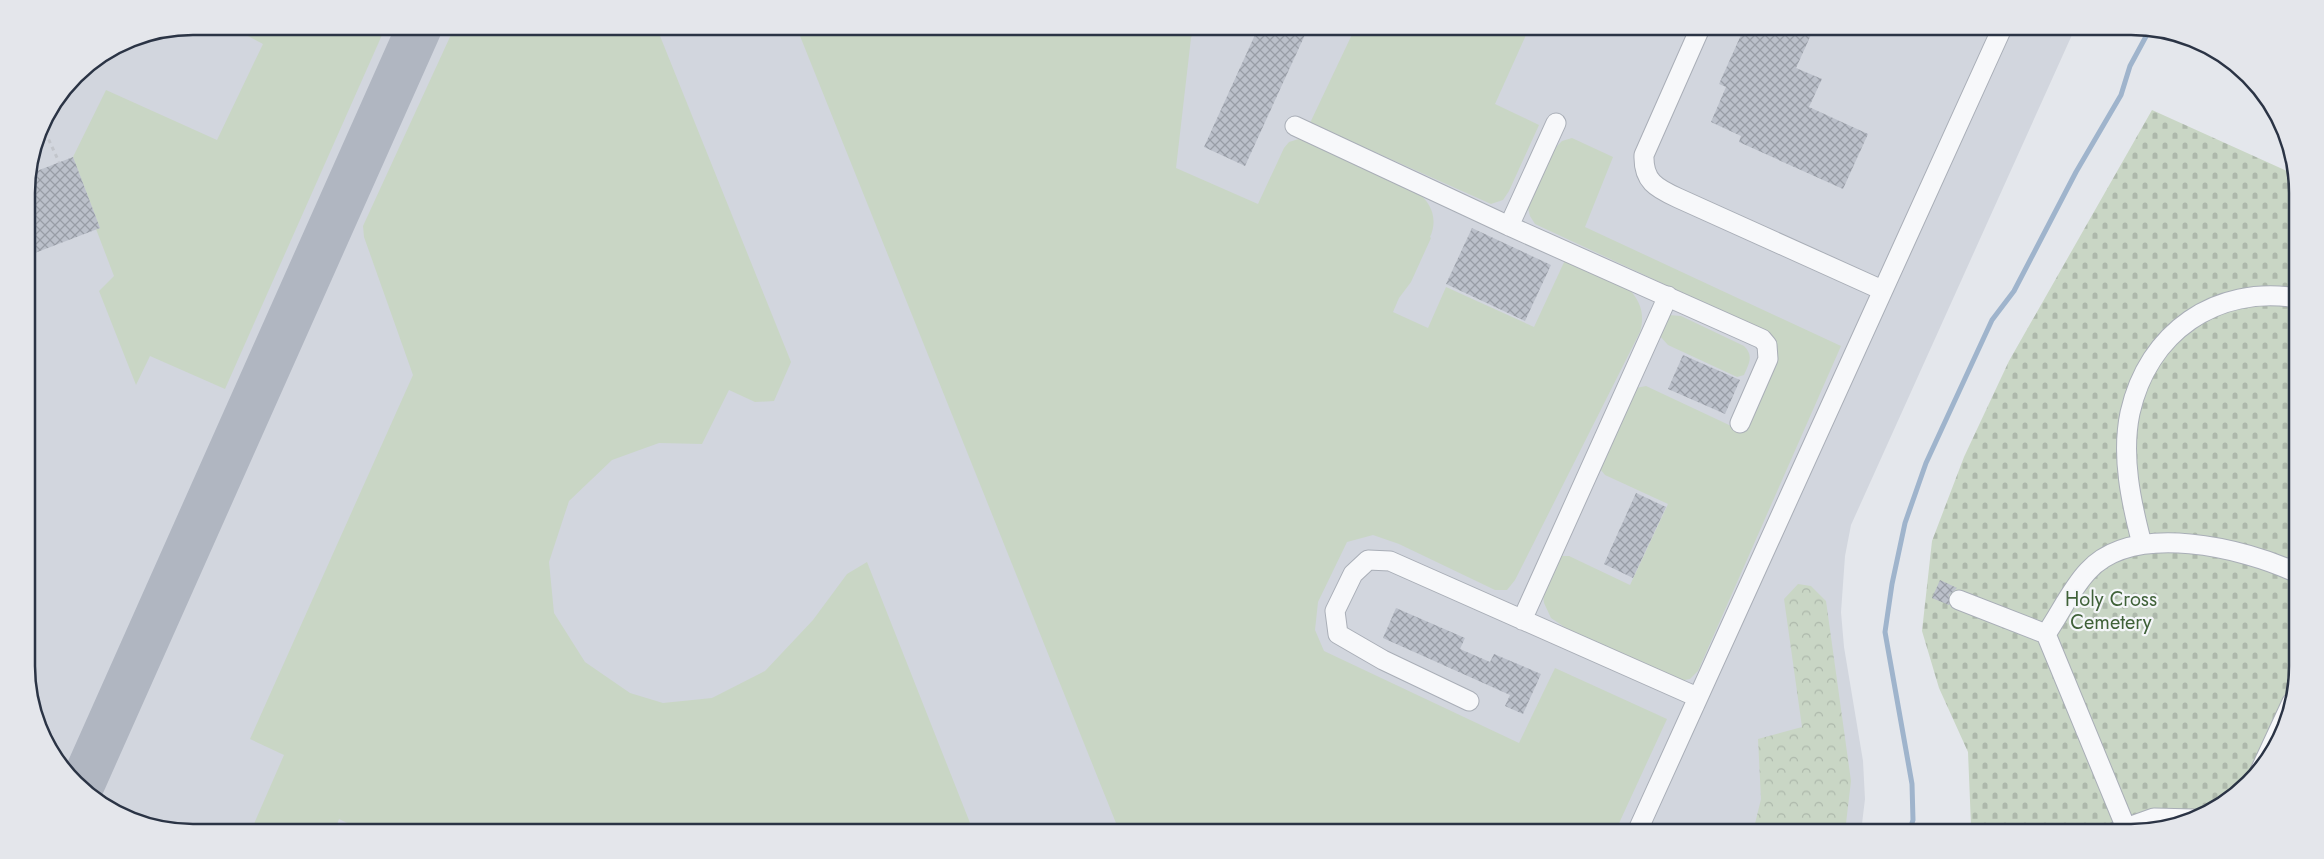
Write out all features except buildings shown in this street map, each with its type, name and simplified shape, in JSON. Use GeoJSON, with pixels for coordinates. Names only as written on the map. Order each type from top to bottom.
{"type":"FeatureCollection","features":[{"type":"Feature","properties":{"kind":"lane"},"geometry":{"type":"LineString","coordinates":[[1697,35],[1644,155],[1643,168],[1648,180],[1663,191],[1882,290]]}},
{"type":"Feature","properties":{"kind":"lane"},"geometry":{"type":"LineString","coordinates":[[1641,824],[1999,35]]}},
{"type":"Feature","properties":{"kind":"lane"},"geometry":{"type":"LineString","coordinates":[[1509,226],[1556,123]]}},
{"type":"Feature","properties":{"kind":"lane"},"geometry":{"type":"LineString","coordinates":[[1295,126],[1509,226],[1754,335],[1767,345],[1768,359],[1740,423]]}},
{"type":"Feature","properties":{"kind":"lane"},"geometry":{"type":"LineString","coordinates":[[2142,544],[2131,500],[2127,454],[2130,413],[2140,381],[2156,352],[2174,333],[2200,312],[2222,302],[2249,296],[2274,294],[2289,297]]}},
{"type":"Feature","properties":{"kind":"lane"},"geometry":{"type":"LineString","coordinates":[[1522,620],[1668,296]]}},
{"type":"Feature","properties":{"kind":"lane"},"geometry":{"type":"LineString","coordinates":[[2046,634],[2088,570],[2107,556],[2142,544],[2170,542],[2207,547],[2289,569]]}},
{"type":"Feature","properties":{"kind":"lane"},"geometry":{"type":"LineString","coordinates":[[1469,701],[1383,660],[1338,634],[1335,611],[1353,574],[1368,560],[1390,561],[1697,697]]}},
{"type":"Feature","properties":{"kind":"lane"},"geometry":{"type":"LineString","coordinates":[[1959,600],[2046,634],[2118,824]]}},
{"type":"Feature","properties":{"kind":"lane"},"geometry":{"type":"LineString","coordinates":[[2137,824],[2154,818],[2173,818]]}},
{"type":"Feature","properties":{"kind":"path"},"geometry":{"type":"LineString","coordinates":[[46,134],[59,162]]}},
{"type":"Feature","properties":{"kind":"shaded area"},"geometry":{"type":"Polygon","coordinates":[[[2072,35],[1851,525],[1845,556],[1841,612],[1844,647],[1863,761],[1865,799],[1862,824],[182,824],[142,816],[123,808],[105,797],[74,770],[51,736],[43,717],[36,687],[35,182],[40,152],[47,132],[62,105],[89,74],[123,51],[142,43],[172,36],[2072,35]]]}},
{"type":"Feature","properties":{"kind":"green space"},"geometry":{"type":"Polygon","coordinates":[[[246,35],[382,35],[225,389],[150,356],[136,385],[99,291],[114,276],[96,229],[100,228],[73,157],[106,90],[217,140],[263,44],[246,35]]]}},
{"type":"Feature","properties":{"kind":"green space"},"geometry":{"type":"Polygon","coordinates":[[[451,35],[660,35],[791,362],[774,401],[755,402],[729,390],[702,444],[659,443],[612,460],[569,501],[549,562],[554,613],[585,662],[630,693],[663,703],[712,698],[765,671],[813,620],[847,574],[867,562],[970,824],[349,824],[339,819],[337,824],[254,824],[284,755],[250,739],[413,375],[364,237],[363,226],[451,35]]]}},
{"type":"Feature","properties":{"kind":"green space"},"geometry":{"type":"Polygon","coordinates":[[[800,35],[1192,35],[1176,168],[1258,204],[1284,148],[1289,142],[1302,138],[1417,192],[1426,201],[1433,218],[1431,238],[1411,282],[1399,298],[1393,312],[1428,328],[1446,287],[1534,327],[1566,258],[1629,289],[1639,304],[1642,314],[1640,332],[1515,580],[1507,590],[1495,590],[1399,544],[1373,535],[1347,542],[1318,602],[1315,630],[1324,651],[1519,743],[1555,668],[1667,719],[1619,824],[1116,824],[800,35]]]}},
{"type":"Feature","properties":{"kind":"green space"},"geometry":{"type":"Polygon","coordinates":[[[1352,35],[1526,35],[1495,104],[1539,125],[1509,191],[1503,200],[1491,204],[1310,123],[1352,35]]]}},
{"type":"Feature","properties":{"kind":"green space","name":"Holy Cross Cemetery"},"geometry":{"type":"Polygon","coordinates":[[[2152,110],[2288,171],[2288,687],[2281,717],[2273,736],[2256,762],[2243,778],[2227,791],[2210,803],[2192,812],[2172,819],[2142,824],[1971,824],[1968,752],[1939,688],[1922,631],[1932,541],[1964,457],[2009,361],[2152,110]]]}},
{"type":"Feature","properties":{"kind":"green space"},"geometry":{"type":"Polygon","coordinates":[[[1572,138],[1613,157],[1585,227],[1841,346],[1698,671],[1690,679],[1679,681],[1569,630],[1551,618],[1544,603],[1542,587],[1559,556],[1569,556],[1630,585],[1668,504],[1605,475],[1600,469],[1636,388],[1646,386],[1744,432],[1774,365],[1767,332],[1535,224],[1528,208],[1555,148],[1562,141],[1572,138]]]}},
{"type":"Feature","properties":{"kind":"green space"},"geometry":{"type":"Polygon","coordinates":[[[1669,315],[1681,316],[1744,346],[1750,356],[1744,375],[1737,377],[1668,345],[1659,335],[1669,315]]]}},
{"type":"Feature","properties":{"kind":"green space"},"geometry":{"type":"Polygon","coordinates":[[[1798,584],[1811,586],[1826,601],[1851,781],[1846,824],[1755,824],[1761,799],[1758,739],[1802,727],[1784,599],[1798,584]]]}},
{"type":"Feature","properties":{"kind":"waterway"},"geometry":{"type":"LineString","coordinates":[[1912,824],[1912,784],[1885,632],[1892,584],[1905,523],[1926,463],[1992,320],[2014,291],[2076,172],[2121,95],[2130,66],[2146,36]]}},
{"type":"Feature","properties":{"kind":"taxiway"},"geometry":{"type":"LineString","coordinates":[[84,780],[416,35]]}}]}
